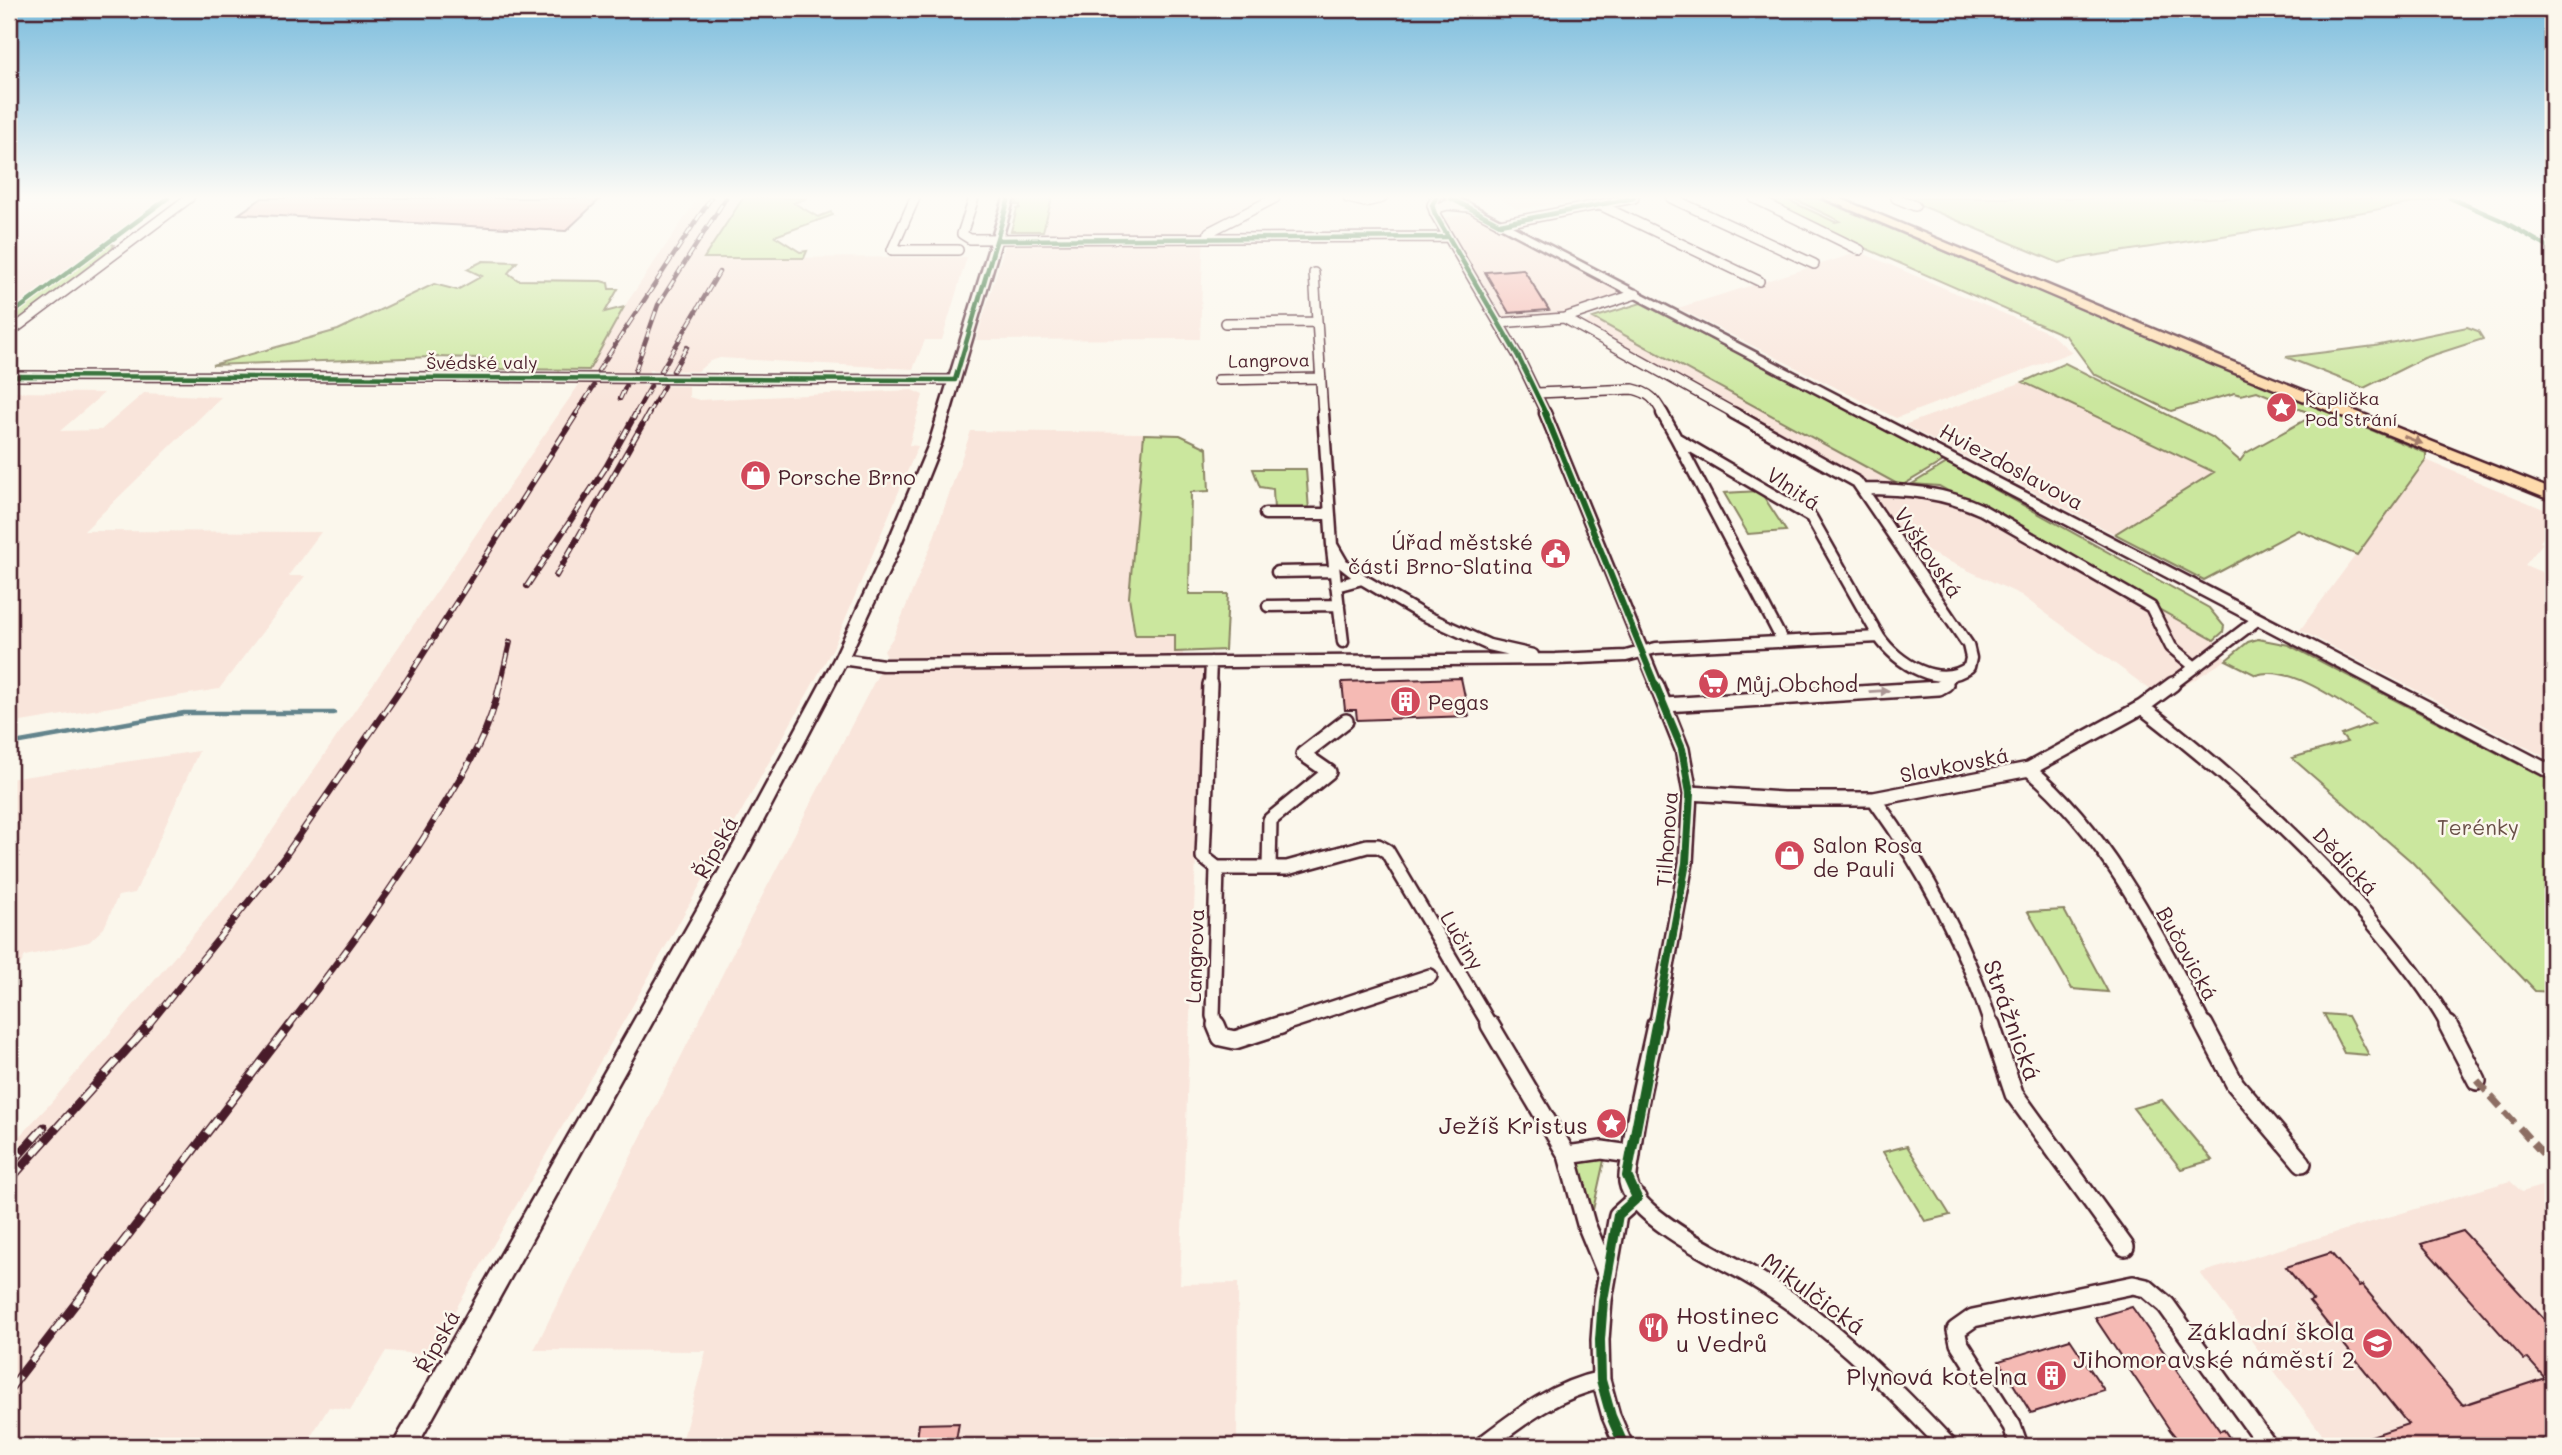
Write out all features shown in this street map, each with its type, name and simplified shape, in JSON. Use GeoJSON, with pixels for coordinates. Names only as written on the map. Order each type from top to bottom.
{"type":"FeatureCollection","features":[{"type":"Feature","properties":{"kind":"highway"},"geometry":{"type":"LineString","coordinates":[[1991,266],[2220,362],[2553,496]]}},
{"type":"Feature","properties":{"kind":"highway"},"geometry":{"type":"LineString","coordinates":[[2021,266],[2553,483]]}},
{"type":"Feature","properties":{"kind":"main road","name":"Hviezdoslavova"},"geometry":{"type":"LineString","coordinates":[[1583,266],[2553,774]]}},
{"type":"Feature","properties":{"kind":"street"},"geometry":{"type":"LineString","coordinates":[[9,333],[98,266]]}},
{"type":"Feature","properties":{"kind":"street","name":"Řípská"},"geometry":{"type":"LineString","coordinates":[[404,1446],[735,857],[841,659],[898,535],[934,444],[989,266]]}},
{"type":"Feature","properties":{"kind":"street","name":"Tilhonova"},"geometry":{"type":"LineString","coordinates":[[1464,266],[1537,393],[1682,749],[1690,793],[1686,863],[1630,1154],[1627,1176],[1637,1198]]}},
{"type":"Feature","properties":{"kind":"street"},"geometry":{"type":"LineString","coordinates":[[1727,266],[1759,281]]}},
{"type":"Feature","properties":{"kind":"street","name":"Langrova"},"geometry":{"type":"LineString","coordinates":[[1314,273],[1334,571],[1343,642]]}},
{"type":"Feature","properties":{"kind":"street"},"geometry":{"type":"LineString","coordinates":[[1499,323],[1564,318],[1636,293]]}},
{"type":"Feature","properties":{"kind":"street","name":"Vyškovská"},"geometry":{"type":"LineString","coordinates":[[1564,318],[1857,482],[1968,645],[1972,655],[1970,664],[1962,672],[1951,676],[1946,684],[1939,688],[1665,705]]}},
{"type":"Feature","properties":{"kind":"street","name":"Langrova"},"geometry":{"type":"LineString","coordinates":[[1225,323],[1317,322]]}},
{"type":"Feature","properties":{"kind":"street","name":"Švédské valy"},"geometry":{"type":"LineString","coordinates":[[9,376],[955,380]]}},
{"type":"Feature","properties":{"kind":"street","name":"Langrova"},"geometry":{"type":"LineString","coordinates":[[1218,380],[1321,378]]}},
{"type":"Feature","properties":{"kind":"street"},"geometry":{"type":"LineString","coordinates":[[1537,393],[1633,389],[1647,392],[1656,399],[1782,640]]}},
{"type":"Feature","properties":{"kind":"street","name":"Vlnitá"},"geometry":{"type":"LineString","coordinates":[[1676,438],[1811,517],[1879,637],[1896,658],[1924,673],[1951,676]]}},
{"type":"Feature","properties":{"kind":"street"},"geometry":{"type":"LineString","coordinates":[[1862,489],[1940,492],[1982,510],[2151,607],[2171,647],[2196,667]]}},
{"type":"Feature","properties":{"kind":"street"},"geometry":{"type":"LineString","coordinates":[[1265,514],[1330,514]]}},
{"type":"Feature","properties":{"kind":"street"},"geometry":{"type":"LineString","coordinates":[[1332,545],[1343,564],[1362,579],[1421,614],[1489,645],[1556,659]]}},
{"type":"Feature","properties":{"kind":"street"},"geometry":{"type":"LineString","coordinates":[[1276,572],[1334,571]]}},
{"type":"Feature","properties":{"kind":"street"},"geometry":{"type":"LineString","coordinates":[[1336,586],[1362,579]]}},
{"type":"Feature","properties":{"kind":"street"},"geometry":{"type":"LineString","coordinates":[[1268,606],[1339,605]]}},
{"type":"Feature","properties":{"kind":"street","name":"Slavkovská"},"geometry":{"type":"LineString","coordinates":[[1690,793],[1783,799],[1874,799],[2029,769],[2142,707],[2257,620]]}},
{"type":"Feature","properties":{"kind":"street"},"geometry":{"type":"LineString","coordinates":[[841,659],[883,665],[1556,659],[1643,653],[1656,648],[1879,637]]}},
{"type":"Feature","properties":{"kind":"street","name":"Langrova"},"geometry":{"type":"LineString","coordinates":[[1211,662],[1203,857],[1217,868],[1213,1016],[1221,1037],[1235,1040],[1430,976]]}},
{"type":"Feature","properties":{"kind":"street","name":"Dědická"},"geometry":{"type":"LineString","coordinates":[[2142,707],[2245,789],[2350,894],[2427,990],[2477,1081]]}},
{"type":"Feature","properties":{"kind":"street"},"geometry":{"type":"LineString","coordinates":[[1269,868],[1270,820],[1329,772],[1303,754],[1346,721]]}},
{"type":"Feature","properties":{"kind":"street","name":"Bučovická"},"geometry":{"type":"LineString","coordinates":[[2029,769],[2054,790],[2092,834],[2159,939],[2235,1084],[2302,1163]]}},
{"type":"Feature","properties":{"kind":"street","name":"Strážnická"},"geometry":{"type":"LineString","coordinates":[[1874,799],[1904,841],[1966,956],[2014,1094],[2126,1247]]}},
{"type":"Feature","properties":{"kind":"street","name":"Lučiny"},"geometry":{"type":"LineString","coordinates":[[1217,868],[1287,868],[1367,846],[1378,846],[1387,851],[1567,1155],[1586,1224],[1607,1275]]}},
{"type":"Feature","properties":{"kind":"street"},"geometry":{"type":"LineString","coordinates":[[1567,1155],[1602,1150],[1630,1154]]}},
{"type":"Feature","properties":{"kind":"street"},"geometry":{"type":"LineString","coordinates":[[1623,1446],[1601,1380],[1600,1340],[1607,1275],[1618,1215],[1637,1198]]}},
{"type":"Feature","properties":{"kind":"street","name":"Mikulčická"},"geometry":{"type":"LineString","coordinates":[[1637,1198],[1668,1229],[1771,1287],[1824,1325],[1877,1373],[1948,1446]]}},
{"type":"Feature","properties":{"kind":"street"},"geometry":{"type":"LineString","coordinates":[[2019,1446],[2012,1426],[1959,1343],[1956,1330],[1973,1318],[2133,1285],[2152,1292],[2166,1305],[2268,1446]]}},
{"type":"Feature","properties":{"kind":"street"},"geometry":{"type":"LineString","coordinates":[[1482,1446],[1562,1391],[1601,1380]]}},
{"type":"Feature","properties":{"kind":"shaded area"},"geometry":{"type":"Polygon","coordinates":[[[9,266],[71,266],[9,311],[9,266]]]}},
{"type":"Feature","properties":{"kind":"shaded area"},"geometry":{"type":"Polygon","coordinates":[[[652,266],[964,266],[942,340],[925,340],[913,369],[720,358],[710,361],[698,371],[650,370],[642,386],[689,386],[689,397],[699,400],[912,390],[923,395],[909,445],[918,446],[833,648],[629,1012],[429,1355],[386,1351],[350,1410],[329,1407],[305,1446],[9,1446],[9,1147],[49,1105],[232,889],[589,370],[624,307],[652,266]]]}},
{"type":"Feature","properties":{"kind":"shaded area"},"geometry":{"type":"Polygon","coordinates":[[[999,266],[1203,266],[1200,339],[976,340],[999,266]]]}},
{"type":"Feature","properties":{"kind":"shaded area"},"geometry":{"type":"Polygon","coordinates":[[[1473,266],[1575,266],[1617,288],[1621,293],[1562,315],[1503,317],[1473,266]]]}},
{"type":"Feature","properties":{"kind":"shaded area"},"geometry":{"type":"Polygon","coordinates":[[[1815,266],[1892,266],[2049,333],[2072,352],[1896,418],[1678,308],[1815,266]]]}},
{"type":"Feature","properties":{"kind":"shaded area"},"geometry":{"type":"Polygon","coordinates":[[[1593,318],[1901,486],[1938,486],[2214,640],[2226,660],[2163,699],[2021,595],[1907,542],[1848,480],[1577,328],[1593,318]]]}},
{"type":"Feature","properties":{"kind":"shaded area"},"geometry":{"type":"Polygon","coordinates":[[[2023,382],[2214,472],[2115,534],[1904,425],[2023,382]]]}},
{"type":"Feature","properties":{"kind":"shaded area"},"geometry":{"type":"Polygon","coordinates":[[[9,392],[104,393],[60,431],[101,430],[144,393],[221,397],[84,531],[321,532],[288,576],[305,576],[219,689],[9,724],[9,392]]]}},
{"type":"Feature","properties":{"kind":"shaded area"},"geometry":{"type":"Polygon","coordinates":[[[971,431],[1144,433],[1129,597],[1130,617],[1135,635],[1175,635],[1176,651],[1183,651],[1183,669],[1203,669],[1180,1284],[1238,1283],[1237,1446],[681,1446],[706,1351],[534,1350],[746,927],[883,665],[886,655],[884,651],[894,636],[932,543],[971,431]]]}},
{"type":"Feature","properties":{"kind":"shaded area"},"geometry":{"type":"Polygon","coordinates":[[[2426,460],[2553,513],[2553,523],[2540,542],[2543,543],[2525,565],[2553,577],[2553,761],[2300,630],[2426,460]]]}},
{"type":"Feature","properties":{"kind":"shaded area"},"geometry":{"type":"Polygon","coordinates":[[[199,751],[135,893],[118,896],[104,928],[89,942],[25,956],[9,986],[9,779],[199,751]]]}},
{"type":"Feature","properties":{"kind":"shaded area"},"geometry":{"type":"Polygon","coordinates":[[[2510,1181],[2522,1192],[2551,1183],[2553,1185],[2553,1436],[2523,1446],[2331,1446],[2200,1273],[2510,1181]]]}},
{"type":"Feature","properties":{"kind":"green space"},"geometry":{"type":"Polygon","coordinates":[[[79,266],[90,266],[9,327],[9,318],[79,266]]]}},
{"type":"Feature","properties":{"kind":"green space"},"geometry":{"type":"Polygon","coordinates":[[[473,266],[514,266],[508,273],[518,280],[601,281],[608,283],[609,289],[618,289],[605,312],[624,307],[589,370],[494,369],[499,364],[481,358],[433,357],[212,365],[338,330],[434,284],[457,290],[482,276],[467,269],[473,266]]]}},
{"type":"Feature","properties":{"kind":"green space"},"geometry":{"type":"Polygon","coordinates":[[[1906,266],[1979,266],[2426,453],[2426,460],[2357,555],[2298,530],[2204,580],[2115,534],[2214,472],[2023,382],[2065,363],[2212,437],[2240,461],[2246,453],[2314,415],[2257,391],[2241,395],[2235,393],[2171,411],[2094,374],[2066,336],[1906,266]]]}},
{"type":"Feature","properties":{"kind":"green space"},"geometry":{"type":"Polygon","coordinates":[[[1641,303],[1945,460],[1901,486],[1593,318],[1641,303]]]}},
{"type":"Feature","properties":{"kind":"green space"},"geometry":{"type":"Polygon","coordinates":[[[2467,327],[2478,331],[2483,339],[2424,358],[2364,388],[2286,357],[2375,346],[2467,327]]]}},
{"type":"Feature","properties":{"kind":"green space"},"geometry":{"type":"Polygon","coordinates":[[[1144,434],[1180,435],[1207,448],[1209,491],[1191,492],[1189,594],[1228,594],[1225,650],[1175,652],[1175,635],[1135,635],[1129,597],[1144,434]]]}},
{"type":"Feature","properties":{"kind":"green space"},"geometry":{"type":"Polygon","coordinates":[[[1947,463],[2209,608],[2224,626],[2223,632],[2214,640],[1939,486],[1912,484],[1947,463]]]}},
{"type":"Feature","properties":{"kind":"green space"},"geometry":{"type":"Polygon","coordinates":[[[1253,469],[1306,469],[1309,511],[1274,511],[1273,489],[1260,487],[1253,469]]]}},
{"type":"Feature","properties":{"kind":"green space"},"geometry":{"type":"Polygon","coordinates":[[[1760,491],[1786,531],[1748,534],[1724,493],[1760,491]]]}},
{"type":"Feature","properties":{"kind":"green space","name":"Terénky"},"geometry":{"type":"Polygon","coordinates":[[[2258,639],[2289,645],[2553,782],[2553,992],[2535,991],[2412,862],[2292,758],[2347,742],[2341,735],[2374,723],[2301,680],[2270,673],[2256,675],[2226,660],[2248,642],[2258,639]]]}},
{"type":"Feature","properties":{"kind":"green space"},"geometry":{"type":"Polygon","coordinates":[[[2064,910],[2108,992],[2072,989],[2028,912],[2064,910]]]}},
{"type":"Feature","properties":{"kind":"green space"},"geometry":{"type":"Polygon","coordinates":[[[2324,1014],[2348,1016],[2369,1055],[2344,1053],[2324,1014]]]}},
{"type":"Feature","properties":{"kind":"green space"},"geometry":{"type":"Polygon","coordinates":[[[2162,1100],[2212,1160],[2181,1169],[2133,1108],[2162,1100]]]}},
{"type":"Feature","properties":{"kind":"green space"},"geometry":{"type":"Polygon","coordinates":[[[1907,1146],[1950,1215],[1925,1221],[1883,1152],[1907,1146]]]}},
{"type":"Feature","properties":{"kind":"green space"},"geometry":{"type":"Polygon","coordinates":[[[1605,1156],[1591,1219],[1579,1164],[1581,1161],[1605,1156]]]}},
{"type":"Feature","properties":{"kind":"building"},"geometry":{"type":"Polygon","coordinates":[[[1523,269],[1549,310],[1509,313],[1485,272],[1523,269]]]}},
{"type":"Feature","properties":{"kind":"building","name":"Pegas"},"geometry":{"type":"Polygon","coordinates":[[[1461,678],[1469,716],[1357,720],[1356,710],[1345,710],[1342,682],[1461,678]]]}},
{"type":"Feature","properties":{"kind":"building","name":"Základní škola Jihomoravské náměstí 2"},"geometry":{"type":"Polygon","coordinates":[[[2463,1231],[2553,1329],[2553,1436],[2523,1446],[2347,1446],[2408,1424],[2309,1301],[2313,1300],[2286,1267],[2331,1253],[2359,1286],[2362,1285],[2463,1405],[2545,1378],[2528,1359],[2524,1360],[2421,1244],[2463,1231]]]}},
{"type":"Feature","properties":{"kind":"building"},"geometry":{"type":"Polygon","coordinates":[[[2132,1307],[2220,1431],[2224,1430],[2235,1446],[2183,1446],[2170,1430],[2095,1318],[2132,1307]]]}},
{"type":"Feature","properties":{"kind":"building","name":"Plynová kotelna"},"geometry":{"type":"Polygon","coordinates":[[[2070,1339],[2104,1390],[2031,1413],[1999,1361],[2070,1339]]]}},
{"type":"Feature","properties":{"kind":"building"},"geometry":{"type":"Polygon","coordinates":[[[959,1423],[955,1446],[916,1446],[919,1424],[959,1423]]]}},
{"type":"Feature","properties":{"kind":"waterway"},"geometry":{"type":"LineString","coordinates":[[9,744],[184,713],[334,713]]}},
{"type":"Feature","properties":{"kind":"railway"},"geometry":{"type":"LineString","coordinates":[[598,371],[667,266]]}},
{"type":"Feature","properties":{"kind":"railway"},"geometry":{"type":"LineString","coordinates":[[635,371],[658,305],[683,266]]}},
{"type":"Feature","properties":{"kind":"railway"},"geometry":{"type":"LineString","coordinates":[[661,371],[719,272]]}},
{"type":"Feature","properties":{"kind":"railway"},"geometry":{"type":"LineString","coordinates":[[673,371],[687,347]]}},
{"type":"Feature","properties":{"kind":"railway"},"geometry":{"type":"LineString","coordinates":[[576,414],[594,386]]}},
{"type":"Feature","properties":{"kind":"railway"},"geometry":{"type":"LineString","coordinates":[[620,399],[626,386]]}},
{"type":"Feature","properties":{"kind":"railway"},"geometry":{"type":"LineString","coordinates":[[635,414],[651,386]]}},
{"type":"Feature","properties":{"kind":"railway"},"geometry":{"type":"LineString","coordinates":[[648,414],[664,386]]}},
{"type":"Feature","properties":{"kind":"railway"},"geometry":{"type":"LineString","coordinates":[[403,686],[577,413]]}},
{"type":"Feature","properties":{"kind":"railway"},"geometry":{"type":"LineString","coordinates":[[527,586],[606,467],[636,413]]}},
{"type":"Feature","properties":{"kind":"railway"},"geometry":{"type":"LineString","coordinates":[[556,576],[649,413]]}},
{"type":"Feature","properties":{"kind":"railway"},"geometry":{"type":"LineString","coordinates":[[500,686],[510,642]]}},
{"type":"Feature","properties":{"kind":"railway"},"geometry":{"type":"LineString","coordinates":[[147,1027],[283,859],[404,684]]}},
{"type":"Feature","properties":{"kind":"railway"},"geometry":{"type":"LineString","coordinates":[[288,1027],[367,922],[422,841],[476,751],[490,719],[500,684]]}},
{"type":"Feature","properties":{"kind":"railway"},"geometry":{"type":"LineString","coordinates":[[9,1181],[149,1025]]}},
{"type":"Feature","properties":{"kind":"railway"},"geometry":{"type":"LineString","coordinates":[[9,1390],[290,1025]]}},
{"type":"Feature","properties":{"kind":"railway"},"geometry":{"type":"LineString","coordinates":[[9,1166],[44,1127]]}},
{"type":"Feature","properties":{"kind":"marked path"},"geometry":{"type":"LineString","coordinates":[[2477,1081],[2553,1165]]}},
{"type":"Feature","properties":{"kind":"cycle path"},"geometry":{"type":"LineString","coordinates":[[9,316],[77,266]]}},
{"type":"Feature","properties":{"kind":"cycle path"},"geometry":{"type":"LineString","coordinates":[[9,376],[955,380],[989,266]]}},
{"type":"Feature","properties":{"kind":"cycle path"},"geometry":{"type":"LineString","coordinates":[[1465,266],[1537,393],[1682,749],[1690,793],[1686,863],[1627,1176],[1637,1198],[1618,1215],[1603,1300],[1601,1380],[1611,1416],[1624,1446]]}},
{"type":"Feature","properties":{"kind":"place","name":"Kaplička Pod Strání"},"geometry":{"type":"Point","coordinates":[2282,408]}},
{"type":"Feature","properties":{"kind":"place","name":"Porsche Brno"},"geometry":{"type":"Point","coordinates":[755,476]}},
{"type":"Feature","properties":{"kind":"place","name":"Úřad městské části Brno-Slatina"},"geometry":{"type":"Point","coordinates":[1556,553]}},
{"type":"Feature","properties":{"kind":"place","name":"Můj Obchod"},"geometry":{"type":"Point","coordinates":[1713,683]}},
{"type":"Feature","properties":{"kind":"place","name":"Pegas"},"geometry":{"type":"Point","coordinates":[1405,701]}},
{"type":"Feature","properties":{"kind":"place","name":"Salon Rosa de Pauli"},"geometry":{"type":"Point","coordinates":[1790,856]}},
{"type":"Feature","properties":{"kind":"place","name":"Ježíš Kristus"},"geometry":{"type":"Point","coordinates":[1611,1124]}},
{"type":"Feature","properties":{"kind":"place","name":"Hostinec u Vedrů"},"geometry":{"type":"Point","coordinates":[1653,1328]}},
{"type":"Feature","properties":{"kind":"place","name":"Základní škola Jihomoravské náměstí 2"},"geometry":{"type":"Point","coordinates":[2378,1344]}},
{"type":"Feature","properties":{"kind":"place","name":"Plynová kotelna"},"geometry":{"type":"Point","coordinates":[2051,1375]}}]}
